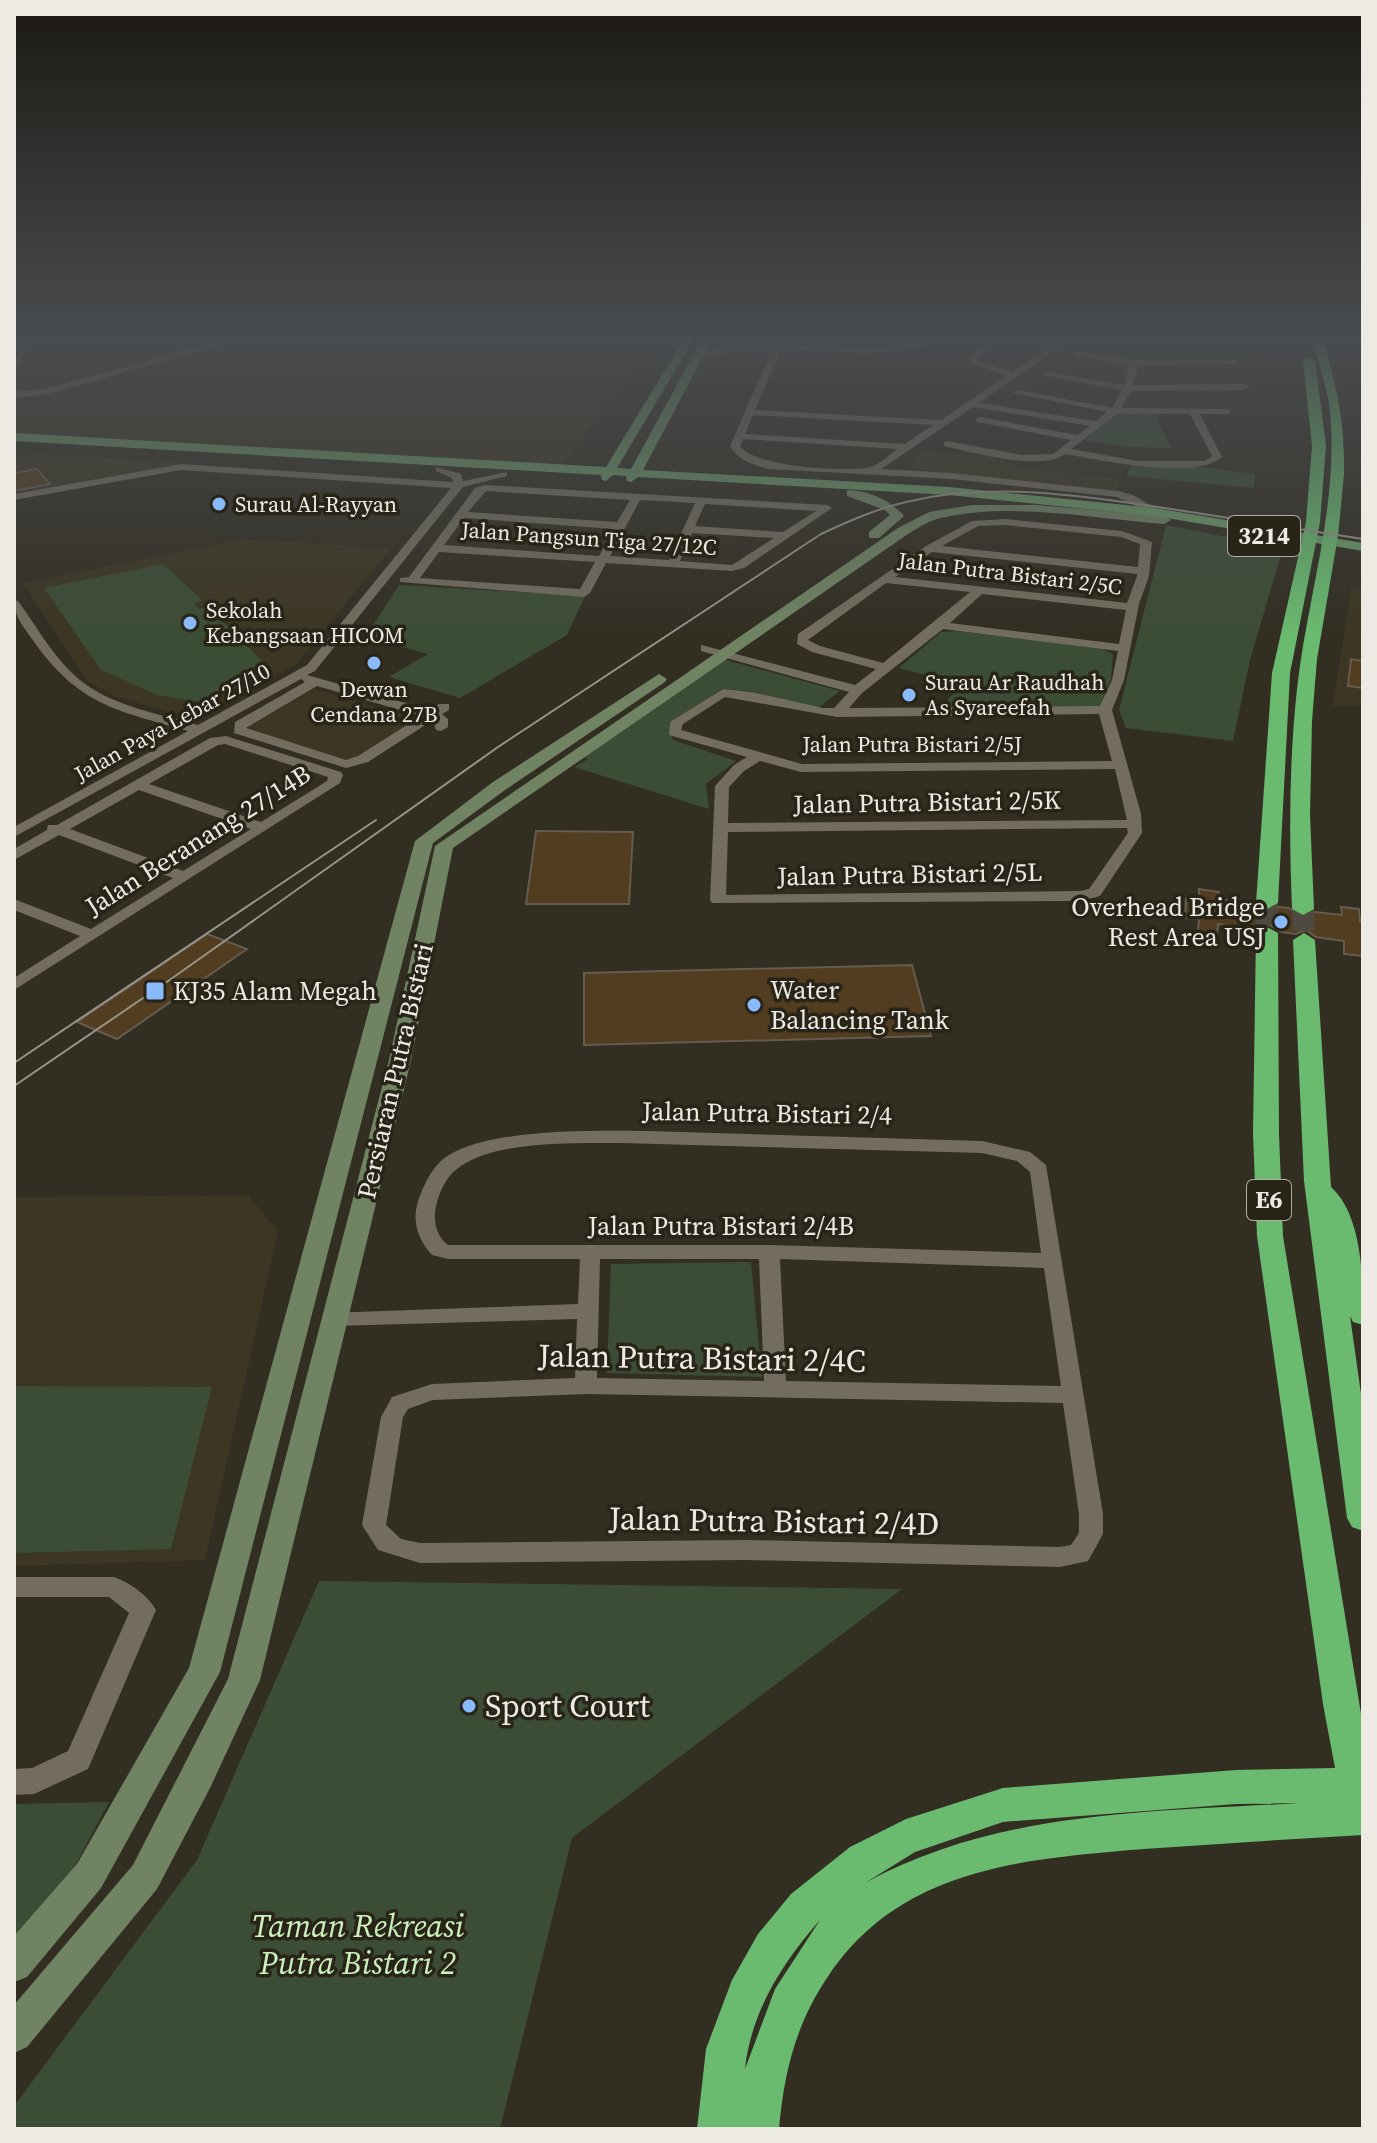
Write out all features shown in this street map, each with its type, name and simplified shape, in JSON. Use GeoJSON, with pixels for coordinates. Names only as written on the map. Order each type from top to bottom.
{"type":"FeatureCollection","features":[{"type":"Feature","properties":{"kind":"highway","name":"E6"},"geometry":{"type":"LineString","coordinates":[[1318,434],[1313,522],[1281,673],[1267,918],[1266,1134],[1270,1236],[1341,1704],[1363,1817]]}},
{"type":"Feature","properties":{"kind":"highway"},"geometry":{"type":"LineString","coordinates":[[1303,909],[1300,860],[1303,730],[1310,656],[1333,525],[1335,434]]}},
{"type":"Feature","properties":{"kind":"highway","name":"E6"},"geometry":{"type":"LineString","coordinates":[[1304,940],[1317,1181],[1363,1518]]}},
{"type":"Feature","properties":{"kind":"highway"},"geometry":{"type":"LineString","coordinates":[[1317,1181],[1339,1220],[1363,1315]]}},
{"type":"Feature","properties":{"kind":"highway"},"geometry":{"type":"LineString","coordinates":[[718,2129],[727,2049],[746,1994],[766,1960],[805,1908],[837,1879],[874,1854],[906,1837],[1003,1805],[1236,1787],[1363,1785]]}},
{"type":"Feature","properties":{"kind":"highway"},"geometry":{"type":"LineString","coordinates":[[758,2129],[761,2084],[772,2038],[797,1987],[842,1924],[878,1896],[912,1877],[1002,1847],[1064,1838],[1363,1817]]}},
{"type":"Feature","properties":{"kind":"main road"},"geometry":{"type":"LineString","coordinates":[[607,474],[630,434]]}},
{"type":"Feature","properties":{"kind":"main road"},"geometry":{"type":"LineString","coordinates":[[633,476],[656,434]]}},
{"type":"Feature","properties":{"kind":"main road"},"geometry":{"type":"LineString","coordinates":[[14,437],[544,467],[842,490],[902,473]]}},
{"type":"Feature","properties":{"kind":"main road","name":"3214"},"geometry":{"type":"LineString","coordinates":[[14,443],[736,490],[842,490]]}},
{"type":"Feature","properties":{"kind":"main road"},"geometry":{"type":"LineString","coordinates":[[544,467],[592,462],[621,449]]}},
{"type":"Feature","properties":{"kind":"main road"},"geometry":{"type":"LineString","coordinates":[[649,451],[650,460],[659,466],[712,478]]}},
{"type":"Feature","properties":{"kind":"main road"},"geometry":{"type":"LineString","coordinates":[[455,470],[607,474]]}},
{"type":"Feature","properties":{"kind":"main road","name":"3214"},"geometry":{"type":"LineString","coordinates":[[633,476],[712,478],[1160,516],[1363,545]]}},
{"type":"Feature","properties":{"kind":"main road","name":"Persiaran Putra Bistari"},"geometry":{"type":"LineString","coordinates":[[14,2034],[145,1877],[198,1777],[244,1680],[400,1060],[444,846],[897,516],[890,507],[842,490]]}},
{"type":"Feature","properties":{"kind":"main road","name":"Persiaran Putra Bistari"},"geometry":{"type":"LineString","coordinates":[[14,1964],[89,1876],[204,1672],[424,841],[499,786],[903,531],[934,515],[999,508],[1160,516]]}},
{"type":"Feature","properties":{"kind":"main road","name":"3214"},"geometry":{"type":"LineString","coordinates":[[1160,516],[1363,556]]}},
{"type":"Feature","properties":{"kind":"street"},"geometry":{"type":"LineString","coordinates":[[872,471],[926,434]]}},
{"type":"Feature","properties":{"kind":"street"},"geometry":{"type":"LineString","coordinates":[[1055,434],[1077,438]]}},
{"type":"Feature","properties":{"kind":"street"},"geometry":{"type":"LineString","coordinates":[[947,444],[1036,460],[1055,457],[1083,434]]}},
{"type":"Feature","properties":{"kind":"street"},"geometry":{"type":"LineString","coordinates":[[1063,451],[1138,464],[1207,464],[1217,457],[1205,434]]}},
{"type":"Feature","properties":{"kind":"street"},"geometry":{"type":"LineString","coordinates":[[907,447],[739,436],[735,446],[739,455],[769,466],[1013,481],[1118,494],[1129,497],[1160,516]]}},
{"type":"Feature","properties":{"kind":"street"},"geometry":{"type":"LineString","coordinates":[[14,497],[181,467],[459,485],[503,474]]}},
{"type":"Feature","properties":{"kind":"street"},"geometry":{"type":"LineString","coordinates":[[440,469],[457,476],[459,485]]}},
{"type":"Feature","properties":{"kind":"street","name":"Jalan Paya Lebar 27/10"},"geometry":{"type":"LineString","coordinates":[[14,833],[298,676],[324,654],[459,485]]}},
{"type":"Feature","properties":{"kind":"street"},"geometry":{"type":"LineString","coordinates":[[412,581],[479,490],[490,487],[827,508],[786,536],[689,529]]}},
{"type":"Feature","properties":{"kind":"street"},"geometry":{"type":"LineString","coordinates":[[385,579],[584,593],[637,496]]}},
{"type":"Feature","properties":{"kind":"street"},"geometry":{"type":"LineString","coordinates":[[673,563],[702,500]]}},
{"type":"Feature","properties":{"kind":"street"},"geometry":{"type":"LineString","coordinates":[[460,515],[621,526]]}},
{"type":"Feature","properties":{"kind":"street"},"geometry":{"type":"LineString","coordinates":[[887,668],[816,649],[801,641],[802,637],[930,548],[976,523],[985,521],[1122,534],[1146,542],[1143,571],[1132,607],[1118,680],[1105,710],[1135,824]]}},
{"type":"Feature","properties":{"kind":"street"},"geometry":{"type":"LineString","coordinates":[[425,528],[449,530]]}},
{"type":"Feature","properties":{"kind":"street","name":"Jalan Pangsun Tiga 27/12C"},"geometry":{"type":"LineString","coordinates":[[436,548],[740,566],[786,536]]}},
{"type":"Feature","properties":{"kind":"street"},"geometry":{"type":"LineString","coordinates":[[930,548],[1143,571]]}},
{"type":"Feature","properties":{"kind":"street","name":"Jalan Putra Bistari 2/5C"},"geometry":{"type":"LineString","coordinates":[[883,579],[1132,607]]}},
{"type":"Feature","properties":{"kind":"street"},"geometry":{"type":"LineString","coordinates":[[837,713],[857,690],[979,590]]}},
{"type":"Feature","properties":{"kind":"street"},"geometry":{"type":"LineString","coordinates":[[14,604],[68,675],[82,688],[116,703],[201,730]]}},
{"type":"Feature","properties":{"kind":"street"},"geometry":{"type":"LineString","coordinates":[[940,625],[1124,648]]}},
{"type":"Feature","properties":{"kind":"street"},"geometry":{"type":"LineString","coordinates":[[714,650],[857,690]]}},
{"type":"Feature","properties":{"kind":"street"},"geometry":{"type":"LineString","coordinates":[[298,676],[438,711]]}},
{"type":"Feature","properties":{"kind":"street"},"geometry":{"type":"LineString","coordinates":[[317,681],[240,725],[239,730],[346,764],[363,759],[438,711]]}},
{"type":"Feature","properties":{"kind":"street","name":"Jalan Putra Bistari 2/5J"},"geometry":{"type":"LineString","coordinates":[[837,713],[811,711],[742,694],[718,694],[677,722],[674,732],[801,768],[1119,765]]}},
{"type":"Feature","properties":{"kind":"street"},"geometry":{"type":"LineString","coordinates":[[837,713],[1105,710]]}},
{"type":"Feature","properties":{"kind":"street"},"geometry":{"type":"LineString","coordinates":[[438,711],[441,727]]}},
{"type":"Feature","properties":{"kind":"street","name":"Jalan Beranang 27/14B"},"geometry":{"type":"LineString","coordinates":[[14,985],[333,783],[336,775],[226,740],[215,741],[138,785]]}},
{"type":"Feature","properties":{"kind":"street"},"geometry":{"type":"LineString","coordinates":[[719,828],[722,786],[739,768],[756,757]]}},
{"type":"Feature","properties":{"kind":"street"},"geometry":{"type":"LineString","coordinates":[[14,855],[138,785],[263,828]]}},
{"type":"Feature","properties":{"kind":"street"},"geometry":{"type":"LineString","coordinates":[[35,821],[185,877]]}},
{"type":"Feature","properties":{"kind":"street","name":"Jalan Putra Bistari 2/5K"},"geometry":{"type":"LineString","coordinates":[[719,828],[1135,824]]}},
{"type":"Feature","properties":{"kind":"street","name":"Jalan Putra Bistari 2/5L"},"geometry":{"type":"LineString","coordinates":[[719,828],[718,900],[1080,896],[1094,893],[1100,886],[1135,833],[1135,824]]}},
{"type":"Feature","properties":{"kind":"street"},"geometry":{"type":"LineString","coordinates":[[14,904],[92,935]]}},
{"type":"Feature","properties":{"kind":"street","name":"Jalan Putra Bistari 2/4"},"geometry":{"type":"LineString","coordinates":[[426,1206],[442,1169],[458,1158],[477,1151],[549,1139],[753,1139],[982,1147],[1023,1156],[1039,1170],[1073,1395]]}},
{"type":"Feature","properties":{"kind":"street","name":"Jalan Putra Bistari 2/4B"},"geometry":{"type":"LineString","coordinates":[[426,1206],[424,1228],[439,1250],[461,1254],[769,1252],[1052,1261]]}},
{"type":"Feature","properties":{"kind":"street"},"geometry":{"type":"LineString","coordinates":[[769,1252],[775,1390]]}},
{"type":"Feature","properties":{"kind":"street"},"geometry":{"type":"LineString","coordinates":[[586,1386],[590,1253]]}},
{"type":"Feature","properties":{"kind":"street"},"geometry":{"type":"LineString","coordinates":[[335,1318],[586,1311]]}},
{"type":"Feature","properties":{"kind":"street","name":"Jalan Putra Bistari 2/4C"},"geometry":{"type":"LineString","coordinates":[[382,1467],[392,1417],[400,1403],[432,1392],[586,1386],[1073,1395]]}},
{"type":"Feature","properties":{"kind":"street","name":"Jalan Putra Bistari 2/4D"},"geometry":{"type":"LineString","coordinates":[[382,1467],[374,1525],[379,1537],[389,1546],[420,1553],[746,1550],[1060,1557],[1079,1554],[1091,1534],[1091,1514],[1073,1395]]}},
{"type":"Feature","properties":{"kind":"street"},"geometry":{"type":"LineString","coordinates":[[14,1587],[114,1587],[143,1610],[78,1760],[24,1782]]}},
{"type":"Feature","properties":{"kind":"shaded area"},"geometry":{"type":"Polygon","coordinates":[[[14,434],[585,434],[558,471],[14,440],[14,434]]]}},
{"type":"Feature","properties":{"kind":"shaded area"},"geometry":{"type":"Polygon","coordinates":[[[920,452],[988,456],[1017,466],[1120,479],[1116,492],[908,472],[920,452]]]}},
{"type":"Feature","properties":{"kind":"shaded area"},"geometry":{"type":"Polygon","coordinates":[[[14,453],[34,453],[188,463],[14,495],[14,453]]]}},
{"type":"Feature","properties":{"kind":"shaded area","name":"Sekolah Kebangsaan HICOM"},"geometry":{"type":"Polygon","coordinates":[[[242,539],[391,548],[297,664],[204,713],[178,715],[115,696],[88,682],[23,583],[242,539]]]}},
{"type":"Feature","properties":{"kind":"shaded area"},"geometry":{"type":"Polygon","coordinates":[[[1351,587],[1363,590],[1363,705],[1333,706],[1351,587]]]}},
{"type":"Feature","properties":{"kind":"shaded area"},"geometry":{"type":"Polygon","coordinates":[[[314,689],[417,719],[348,762],[245,729],[314,689]]]}},
{"type":"Feature","properties":{"kind":"shaded area"},"geometry":{"type":"Polygon","coordinates":[[[249,1196],[278,1231],[205,1560],[14,1566],[14,1197],[249,1196]]]}},
{"type":"Feature","properties":{"kind":"green space"},"geometry":{"type":"Polygon","coordinates":[[[1091,434],[1164,434],[1171,448],[1129,447],[1084,440],[1091,434]]]}},
{"type":"Feature","properties":{"kind":"green space"},"geometry":{"type":"Polygon","coordinates":[[[1132,464],[1202,467],[1255,474],[1254,488],[1126,476],[1132,464]]]}},
{"type":"Feature","properties":{"kind":"green space"},"geometry":{"type":"Polygon","coordinates":[[[1166,525],[1283,548],[1250,660],[1233,741],[1126,728],[1119,710],[1166,525]]]}},
{"type":"Feature","properties":{"kind":"green space"},"geometry":{"type":"Polygon","coordinates":[[[163,564],[202,600],[194,603],[199,609],[208,607],[270,669],[207,703],[157,695],[101,670],[44,588],[163,564]]]}},
{"type":"Feature","properties":{"kind":"green space"},"geometry":{"type":"Polygon","coordinates":[[[399,585],[585,596],[567,635],[460,698],[389,677],[428,654],[366,636],[399,585]]]}},
{"type":"Feature","properties":{"kind":"green space"},"geometry":{"type":"Polygon","coordinates":[[[956,631],[1100,648],[1113,654],[1111,679],[1100,707],[940,708],[961,685],[899,668],[941,632],[956,631]]]}},
{"type":"Feature","properties":{"kind":"green space"},"geometry":{"type":"Polygon","coordinates":[[[722,659],[840,691],[818,708],[751,691],[722,689],[669,723],[673,740],[736,761],[706,784],[709,809],[574,767],[588,759],[581,756],[722,659]]]}},
{"type":"Feature","properties":{"kind":"green space"},"geometry":{"type":"Polygon","coordinates":[[[751,1262],[762,1377],[607,1373],[611,1264],[751,1262]]]}},
{"type":"Feature","properties":{"kind":"green space"},"geometry":{"type":"Polygon","coordinates":[[[16,1386],[212,1387],[171,1549],[14,1553],[16,1386]]]}},
{"type":"Feature","properties":{"kind":"green space","name":"Taman Rekreasi Putra Bistari 2"},"geometry":{"type":"Polygon","coordinates":[[[319,1581],[902,1589],[572,1838],[500,2129],[14,2129],[14,2106],[197,1860],[319,1581]]]}},
{"type":"Feature","properties":{"kind":"green space"},"geometry":{"type":"Polygon","coordinates":[[[109,1802],[70,1875],[14,1936],[14,1804],[109,1802]]]}},
{"type":"Feature","properties":{"kind":"building"},"geometry":{"type":"Polygon","coordinates":[[[37,469],[50,484],[14,491],[14,473],[37,469]]]}},
{"type":"Feature","properties":{"kind":"building"},"geometry":{"type":"Polygon","coordinates":[[[1351,659],[1363,661],[1363,688],[1348,686],[1351,659]]]}},
{"type":"Feature","properties":{"kind":"building"},"geometry":{"type":"Polygon","coordinates":[[[536,831],[633,832],[629,904],[526,904],[536,831]]]}},
{"type":"Feature","properties":{"kind":"building","name":"Overhead Bridge Rest Area USJ"},"geometry":{"type":"Polygon","coordinates":[[[1199,889],[1219,892],[1219,899],[1253,904],[1266,912],[1277,907],[1289,908],[1302,918],[1315,912],[1342,915],[1341,907],[1359,909],[1360,921],[1363,921],[1363,956],[1344,954],[1344,941],[1316,937],[1306,930],[1296,934],[1281,932],[1268,924],[1257,929],[1218,924],[1217,936],[1198,933],[1199,919],[1185,918],[1186,899],[1199,901],[1199,889]]]}},
{"type":"Feature","properties":{"kind":"building","name":"KJ35 Alam Megah"},"geometry":{"type":"Polygon","coordinates":[[[207,934],[247,949],[117,1039],[77,1022],[207,934]]]}},
{"type":"Feature","properties":{"kind":"building","name":"Water Balancing Tank"},"geometry":{"type":"Polygon","coordinates":[[[912,965],[931,1036],[584,1045],[584,973],[912,965]]]}},
{"type":"Feature","properties":{"kind":"tunnel"},"geometry":{"type":"LineString","coordinates":[[1267,903],[1267,933]]}},
{"type":"Feature","properties":{"kind":"tunnel"},"geometry":{"type":"LineString","coordinates":[[1303,909],[1304,940]]}},
{"type":"Feature","properties":{"kind":"tram line"},"geometry":{"type":"LineString","coordinates":[[14,1086],[171,979],[498,747],[821,534],[863,516],[895,505],[939,496],[972,492],[1038,493],[1138,504],[1363,539]]}},
{"type":"Feature","properties":{"kind":"tram line"},"geometry":{"type":"LineString","coordinates":[[14,1063],[376,820]]}},
{"type":"Feature","properties":{"kind":"place","name":"Surau Al-Rayyan"},"geometry":{"type":"Point","coordinates":[219,504]}},
{"type":"Feature","properties":{"kind":"place","name":"Sekolah Kebangsaan HICOM"},"geometry":{"type":"Point","coordinates":[190,623]}},
{"type":"Feature","properties":{"kind":"place","name":"Dewan Cendana 27B"},"geometry":{"type":"Point","coordinates":[374,663]}},
{"type":"Feature","properties":{"kind":"place","name":"Surau Ar Raudhah As Syareefah"},"geometry":{"type":"Point","coordinates":[909,695]}},
{"type":"Feature","properties":{"kind":"place","name":"Overhead Bridge Rest Area USJ"},"geometry":{"type":"Point","coordinates":[1281,922]}},
{"type":"Feature","properties":{"kind":"place","name":"KJ35 Alam Megah"},"geometry":{"type":"Point","coordinates":[155,991]}},
{"type":"Feature","properties":{"kind":"place","name":"Water Balancing Tank"},"geometry":{"type":"Point","coordinates":[754,1005]}},
{"type":"Feature","properties":{"kind":"place","name":"Sport Court"},"geometry":{"type":"Point","coordinates":[469,1706]}}]}
